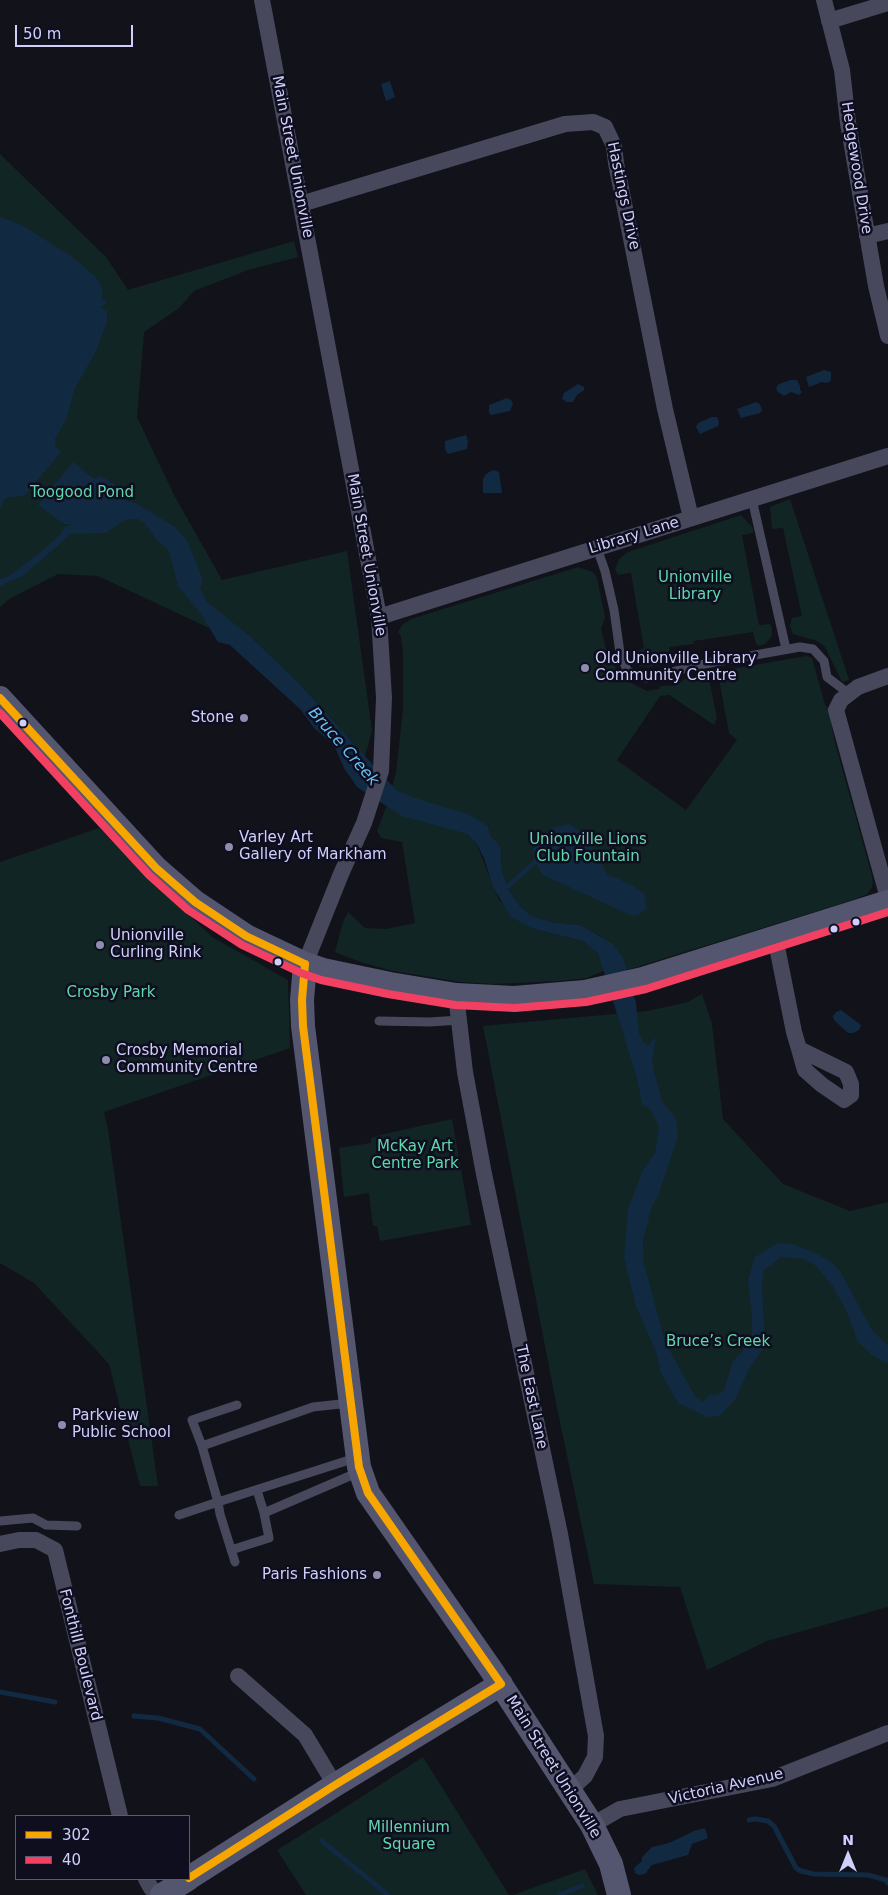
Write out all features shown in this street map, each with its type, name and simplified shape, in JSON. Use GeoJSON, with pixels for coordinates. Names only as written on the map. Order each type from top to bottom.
{"type":"FeatureCollection","features":[{"type":"Feature","properties":{"kind":"main road"},"geometry":{"type":"LineString","coordinates":[[0,698],[156,868],[195,902],[246,936],[305,964],[323,970],[456,995],[514,998],[585,992],[644,979],[888,902]]}},
{"type":"Feature","properties":{"kind":"main road","name":"Main Street Unionville"},"geometry":{"type":"LineString","coordinates":[[305,964],[302,1000],[303,1026],[350,1403],[359,1465],[368,1492],[501,1684],[581,1808],[612,1864],[619,1895]]}},
{"type":"Feature","properties":{"kind":"main road"},"geometry":{"type":"LineString","coordinates":[[190,1877],[335,1785],[501,1684]]}},
{"type":"Feature","properties":{"kind":"main road"},"geometry":{"type":"LineString","coordinates":[[162,1895],[185,1880]]}},
{"type":"Feature","properties":{"kind":"street","name":"Main Street Unionville"},"geometry":{"type":"LineString","coordinates":[[262,0],[379,616],[384,698],[381,771],[371,804],[305,964]]}},
{"type":"Feature","properties":{"kind":"street","name":"Hedgewood Drive"},"geometry":{"type":"LineString","coordinates":[[824,0],[842,70],[848,123],[867,236],[888,336]]}},
{"type":"Feature","properties":{"kind":"street"},"geometry":{"type":"LineString","coordinates":[[829,21],[888,3]]}},
{"type":"Feature","properties":{"kind":"street","name":"Hastings Drive"},"geometry":{"type":"LineString","coordinates":[[301,204],[565,124],[593,122],[605,127],[614,146],[665,409],[692,518]]}},
{"type":"Feature","properties":{"kind":"street"},"geometry":{"type":"LineString","coordinates":[[867,236],[888,231]]}},
{"type":"Feature","properties":{"kind":"street","name":"Library Lane"},"geometry":{"type":"LineString","coordinates":[[379,616],[888,456]]}},
{"type":"Feature","properties":{"kind":"street"},"geometry":{"type":"LineString","coordinates":[[888,676],[858,686],[841,700],[836,710],[888,898]]}},
{"type":"Feature","properties":{"kind":"street"},"geometry":{"type":"LineString","coordinates":[[775,937],[798,1049]]}},
{"type":"Feature","properties":{"kind":"street","name":"The East Lane"},"geometry":{"type":"LineString","coordinates":[[456,995],[465,1072],[560,1534],[596,1736],[595,1757],[586,1776],[581,1808]]}},
{"type":"Feature","properties":{"kind":"street","name":"Fonthill Boulevard"},"geometry":{"type":"LineString","coordinates":[[0,1544],[20,1540],[36,1540],[54,1550],[120,1815]]}},
{"type":"Feature","properties":{"kind":"street"},"geometry":{"type":"LineString","coordinates":[[238,1676],[306,1735],[335,1785]]}},
{"type":"Feature","properties":{"kind":"street","name":"Victoria Avenue"},"geometry":{"type":"LineString","coordinates":[[581,1808],[620,1809],[772,1779],[888,1733]]}},
{"type":"Feature","properties":{"kind":"street"},"geometry":{"type":"LineString","coordinates":[[147,1880],[157,1895]]}},
{"type":"Feature","properties":{"kind":"lane"},"geometry":{"type":"LineString","coordinates":[[752,499],[786,649]]}},
{"type":"Feature","properties":{"kind":"lane"},"geometry":{"type":"LineString","coordinates":[[597,548],[605,571],[614,610],[620,653],[627,670],[635,676],[648,678],[699,665],[786,649],[813,648],[824,661],[827,677],[848,693]]}},
{"type":"Feature","properties":{"kind":"lane"},"geometry":{"type":"LineString","coordinates":[[379,1021],[430,1022],[459,1020]]}},
{"type":"Feature","properties":{"kind":"lane"},"geometry":{"type":"LineString","coordinates":[[202,1446],[313,1407],[350,1403]]}},
{"type":"Feature","properties":{"kind":"lane"},"geometry":{"type":"LineString","coordinates":[[235,1562],[202,1446],[192,1420],[237,1405]]}},
{"type":"Feature","properties":{"kind":"lane"},"geometry":{"type":"LineString","coordinates":[[179,1515],[346,1461],[359,1465]]}},
{"type":"Feature","properties":{"kind":"lane"},"geometry":{"type":"LineString","coordinates":[[264,1513],[359,1465]]}},
{"type":"Feature","properties":{"kind":"lane"},"geometry":{"type":"LineString","coordinates":[[231,1550],[269,1538],[257,1490]]}},
{"type":"Feature","properties":{"kind":"lane"},"geometry":{"type":"LineString","coordinates":[[0,1521],[33,1518],[46,1525],[77,1526]]}},
{"type":"Feature","properties":{"kind":"green space","name":"Toogood Pond"},"geometry":{"type":"Polygon","coordinates":[[[0,154],[106,257],[128,290],[294,241],[298,257],[248,270],[194,291],[179,308],[144,332],[137,417],[174,495],[222,580],[347,551],[372,731],[365,756],[297,681],[251,637],[207,627],[98,576],[58,574],[9,599],[0,607],[0,154]]]}},
{"type":"Feature","properties":{"kind":"green space"},"geometry":{"type":"Polygon","coordinates":[[[790,499],[849,680],[842,682],[825,647],[817,641],[793,634],[790,626],[792,618],[802,616],[783,528],[772,529],[770,507],[790,499]]]}},
{"type":"Feature","properties":{"kind":"green space","name":"Unionville Library"},"geometry":{"type":"Polygon","coordinates":[[[741,515],[753,528],[753,533],[742,535],[759,625],[770,624],[772,636],[765,644],[759,646],[756,644],[753,632],[694,641],[693,644],[669,647],[672,663],[647,667],[640,666],[632,661],[636,652],[644,648],[631,573],[618,575],[615,569],[619,559],[628,552],[741,515]]]}},
{"type":"Feature","properties":{"kind":"green space","name":"Unionville Lions Club Fountain"},"geometry":{"type":"Polygon","coordinates":[[[578,567],[593,572],[597,578],[605,617],[601,629],[608,658],[627,681],[647,691],[659,689],[661,686],[677,685],[686,678],[701,674],[708,676],[717,718],[714,725],[669,695],[660,696],[617,760],[686,810],[737,740],[729,733],[718,674],[726,670],[806,656],[812,658],[825,705],[829,709],[834,739],[872,876],[873,883],[871,889],[867,894],[859,898],[627,970],[613,944],[581,925],[552,922],[532,916],[520,906],[507,887],[502,870],[502,854],[498,843],[491,836],[488,826],[467,834],[476,843],[499,900],[533,929],[583,941],[593,947],[606,970],[587,978],[559,981],[493,984],[461,982],[393,971],[360,962],[335,952],[343,922],[348,912],[365,928],[386,929],[415,923],[402,842],[381,838],[377,831],[396,773],[403,710],[403,654],[401,636],[398,632],[402,625],[411,619],[578,567]]]}},
{"type":"Feature","properties":{"kind":"green space","name":"Crosby Park"},"geometry":{"type":"Polygon","coordinates":[[[99,828],[212,937],[288,980],[290,1048],[104,1112],[108,1129],[158,1486],[140,1486],[109,1364],[34,1283],[0,1263],[0,862],[99,828]]]}},
{"type":"Feature","properties":{"kind":"green space","name":"Bruce’s Creek"},"geometry":{"type":"Polygon","coordinates":[[[702,994],[712,1024],[723,1119],[783,1184],[850,1211],[888,1202],[888,1607],[767,1641],[707,1670],[680,1587],[594,1584],[557,1408],[483,1026],[647,1011],[688,1002],[702,994]]]}},
{"type":"Feature","properties":{"kind":"green space","name":"McKay Art Centre Park"},"geometry":{"type":"Polygon","coordinates":[[[452,1119],[471,1225],[380,1241],[377,1226],[373,1226],[369,1193],[344,1197],[339,1148],[371,1143],[371,1138],[380,1135],[452,1119]]]}},
{"type":"Feature","properties":{"kind":"green space","name":"Millennium Square"},"geometry":{"type":"Polygon","coordinates":[[[423,1757],[509,1895],[306,1895],[277,1850],[423,1757]]]}},
{"type":"Feature","properties":{"kind":"green space"},"geometry":{"type":"Polygon","coordinates":[[[585,1869],[598,1895],[513,1895],[585,1869]]]}},
{"type":"Feature","properties":{"kind":"water"},"geometry":{"type":"Polygon","coordinates":[[[390,81],[395,97],[386,101],[381,84],[390,81]]]}},
{"type":"Feature","properties":{"kind":"water","name":"Toogood Pond"},"geometry":{"type":"Polygon","coordinates":[[[0,217],[20,224],[71,256],[96,277],[103,290],[101,299],[108,302],[101,307],[107,312],[107,322],[96,351],[74,390],[67,418],[55,439],[56,447],[61,452],[24,496],[5,498],[0,509],[0,217]]]}},
{"type":"Feature","properties":{"kind":"water"},"geometry":{"type":"Polygon","coordinates":[[[824,370],[831,372],[831,380],[828,383],[822,382],[809,387],[806,377],[824,370]]]}},
{"type":"Feature","properties":{"kind":"water"},"geometry":{"type":"Polygon","coordinates":[[[797,380],[802,392],[799,395],[791,392],[784,396],[778,392],[776,388],[779,384],[797,380]]]}},
{"type":"Feature","properties":{"kind":"water"},"geometry":{"type":"Polygon","coordinates":[[[578,384],[584,387],[584,390],[577,395],[573,402],[567,402],[562,399],[564,393],[578,384]]]}},
{"type":"Feature","properties":{"kind":"water"},"geometry":{"type":"Polygon","coordinates":[[[507,398],[513,404],[510,411],[491,415],[489,413],[489,405],[507,398]]]}},
{"type":"Feature","properties":{"kind":"water"},"geometry":{"type":"Polygon","coordinates":[[[756,402],[760,404],[762,410],[760,413],[741,418],[737,409],[756,402]]]}},
{"type":"Feature","properties":{"kind":"water"},"geometry":{"type":"Polygon","coordinates":[[[712,417],[717,417],[718,426],[700,434],[696,427],[698,423],[712,417]]]}},
{"type":"Feature","properties":{"kind":"water"},"geometry":{"type":"Polygon","coordinates":[[[466,435],[468,441],[467,449],[448,454],[445,449],[445,441],[466,435]]]}},
{"type":"Feature","properties":{"kind":"water","name":"Bruce Creek"},"geometry":{"type":"Polygon","coordinates":[[[73,462],[94,479],[101,476],[114,484],[122,499],[136,503],[175,527],[188,542],[203,580],[200,589],[207,602],[251,637],[297,681],[396,790],[421,800],[468,814],[488,826],[491,836],[498,843],[501,850],[502,870],[507,887],[520,906],[532,916],[552,922],[581,925],[613,944],[624,960],[636,1003],[639,1033],[643,1042],[648,1045],[656,1037],[652,1060],[654,1072],[662,1101],[676,1119],[678,1137],[658,1196],[652,1206],[643,1240],[644,1263],[665,1342],[696,1398],[704,1402],[709,1395],[717,1395],[724,1390],[733,1361],[746,1347],[752,1333],[748,1280],[755,1257],[778,1243],[791,1244],[809,1250],[830,1261],[840,1271],[872,1330],[888,1346],[888,1364],[872,1355],[858,1342],[846,1310],[832,1285],[816,1266],[804,1259],[781,1257],[764,1270],[762,1285],[765,1346],[749,1369],[735,1400],[719,1416],[707,1417],[678,1403],[661,1373],[656,1352],[636,1306],[624,1257],[628,1209],[643,1170],[655,1153],[659,1127],[651,1110],[642,1104],[637,1078],[598,953],[583,941],[533,929],[511,917],[493,887],[484,858],[476,843],[467,834],[402,816],[357,787],[344,768],[334,745],[314,728],[301,710],[230,645],[218,642],[201,614],[178,586],[169,551],[156,539],[144,522],[137,519],[124,520],[106,533],[71,534],[24,575],[0,586],[0,579],[9,576],[43,550],[60,535],[64,527],[73,524],[64,524],[38,505],[73,462]]]}},
{"type":"Feature","properties":{"kind":"water"},"geometry":{"type":"Polygon","coordinates":[[[493,470],[499,472],[502,493],[483,493],[483,479],[486,474],[493,470]]]}},
{"type":"Feature","properties":{"kind":"water"},"geometry":{"type":"Polygon","coordinates":[[[569,824],[581,832],[592,845],[607,874],[632,885],[644,894],[647,908],[640,914],[632,916],[543,875],[535,862],[533,849],[540,837],[552,828],[569,824]]]}},
{"type":"Feature","properties":{"kind":"water"},"geometry":{"type":"Polygon","coordinates":[[[841,1010],[861,1025],[859,1030],[848,1033],[834,1020],[833,1016],[841,1010]]]}},
{"type":"Feature","properties":{"kind":"water"},"geometry":{"type":"Polygon","coordinates":[[[705,1828],[708,1838],[692,1844],[688,1855],[652,1865],[645,1874],[639,1875],[635,1873],[634,1868],[642,1861],[642,1857],[652,1847],[669,1843],[705,1828]]]}},
{"type":"Feature","properties":{"kind":"waterway"},"geometry":{"type":"LineString","coordinates":[[507,887],[535,862]]}},
{"type":"Feature","properties":{"kind":"waterway"},"geometry":{"type":"LineString","coordinates":[[0,1692],[55,1702]]}},
{"type":"Feature","properties":{"kind":"waterway"},"geometry":{"type":"LineString","coordinates":[[134,1716],[158,1718],[200,1729],[254,1779]]}},
{"type":"Feature","properties":{"kind":"waterway"},"geometry":{"type":"LineString","coordinates":[[749,1820],[768,1821],[774,1826],[796,1868],[801,1871],[814,1874],[868,1875],[886,1880],[888,1883]]}},
{"type":"Feature","properties":{"kind":"waterway"},"geometry":{"type":"LineString","coordinates":[[322,1841],[388,1895]]}},
{"type":"Feature","properties":{"kind":"waterway"},"geometry":{"type":"LineString","coordinates":[[559,1895],[582,1886]]}},
{"type":"Feature","properties":{"kind":"transit line","name":"302"},"geometry":{"type":"LineString","coordinates":[[0,698],[156,868],[195,902],[246,936],[305,964]]}},
{"type":"Feature","properties":{"kind":"transit line","name":"40"},"geometry":{"type":"LineString","coordinates":[[0,713],[149,875],[188,910],[242,945],[301,973],[321,980],[455,1005],[515,1008],[586,1002],[646,989],[888,912]]}},
{"type":"Feature","properties":{"kind":"transit line","name":"302"},"geometry":{"type":"LineString","coordinates":[[305,964],[302,1000],[303,1026],[359,1467],[368,1493],[501,1684]]}},
{"type":"Feature","properties":{"kind":"transit line","name":"302"},"geometry":{"type":"LineString","coordinates":[[190,1877],[335,1785],[501,1684]]}},
{"type":"Feature","properties":{"kind":"place","name":"Old Unionville Library Community Centre"},"geometry":{"type":"Point","coordinates":[585,668]}},
{"type":"Feature","properties":{"kind":"place","name":"Stone"},"geometry":{"type":"Point","coordinates":[244,718]}},
{"type":"Feature","properties":{"kind":"place","name":"Varley Art Gallery of Markham"},"geometry":{"type":"Point","coordinates":[229,847]}},
{"type":"Feature","properties":{"kind":"place","name":"Unionville Curling Rink"},"geometry":{"type":"Point","coordinates":[100,945]}},
{"type":"Feature","properties":{"kind":"place","name":"Crosby Memorial Community Centre"},"geometry":{"type":"Point","coordinates":[106,1060]}},
{"type":"Feature","properties":{"kind":"place","name":"Parkview Public School"},"geometry":{"type":"Point","coordinates":[62,1425]}},
{"type":"Feature","properties":{"kind":"place","name":"Paris Fashions"},"geometry":{"type":"Point","coordinates":[377,1575]}}]}
